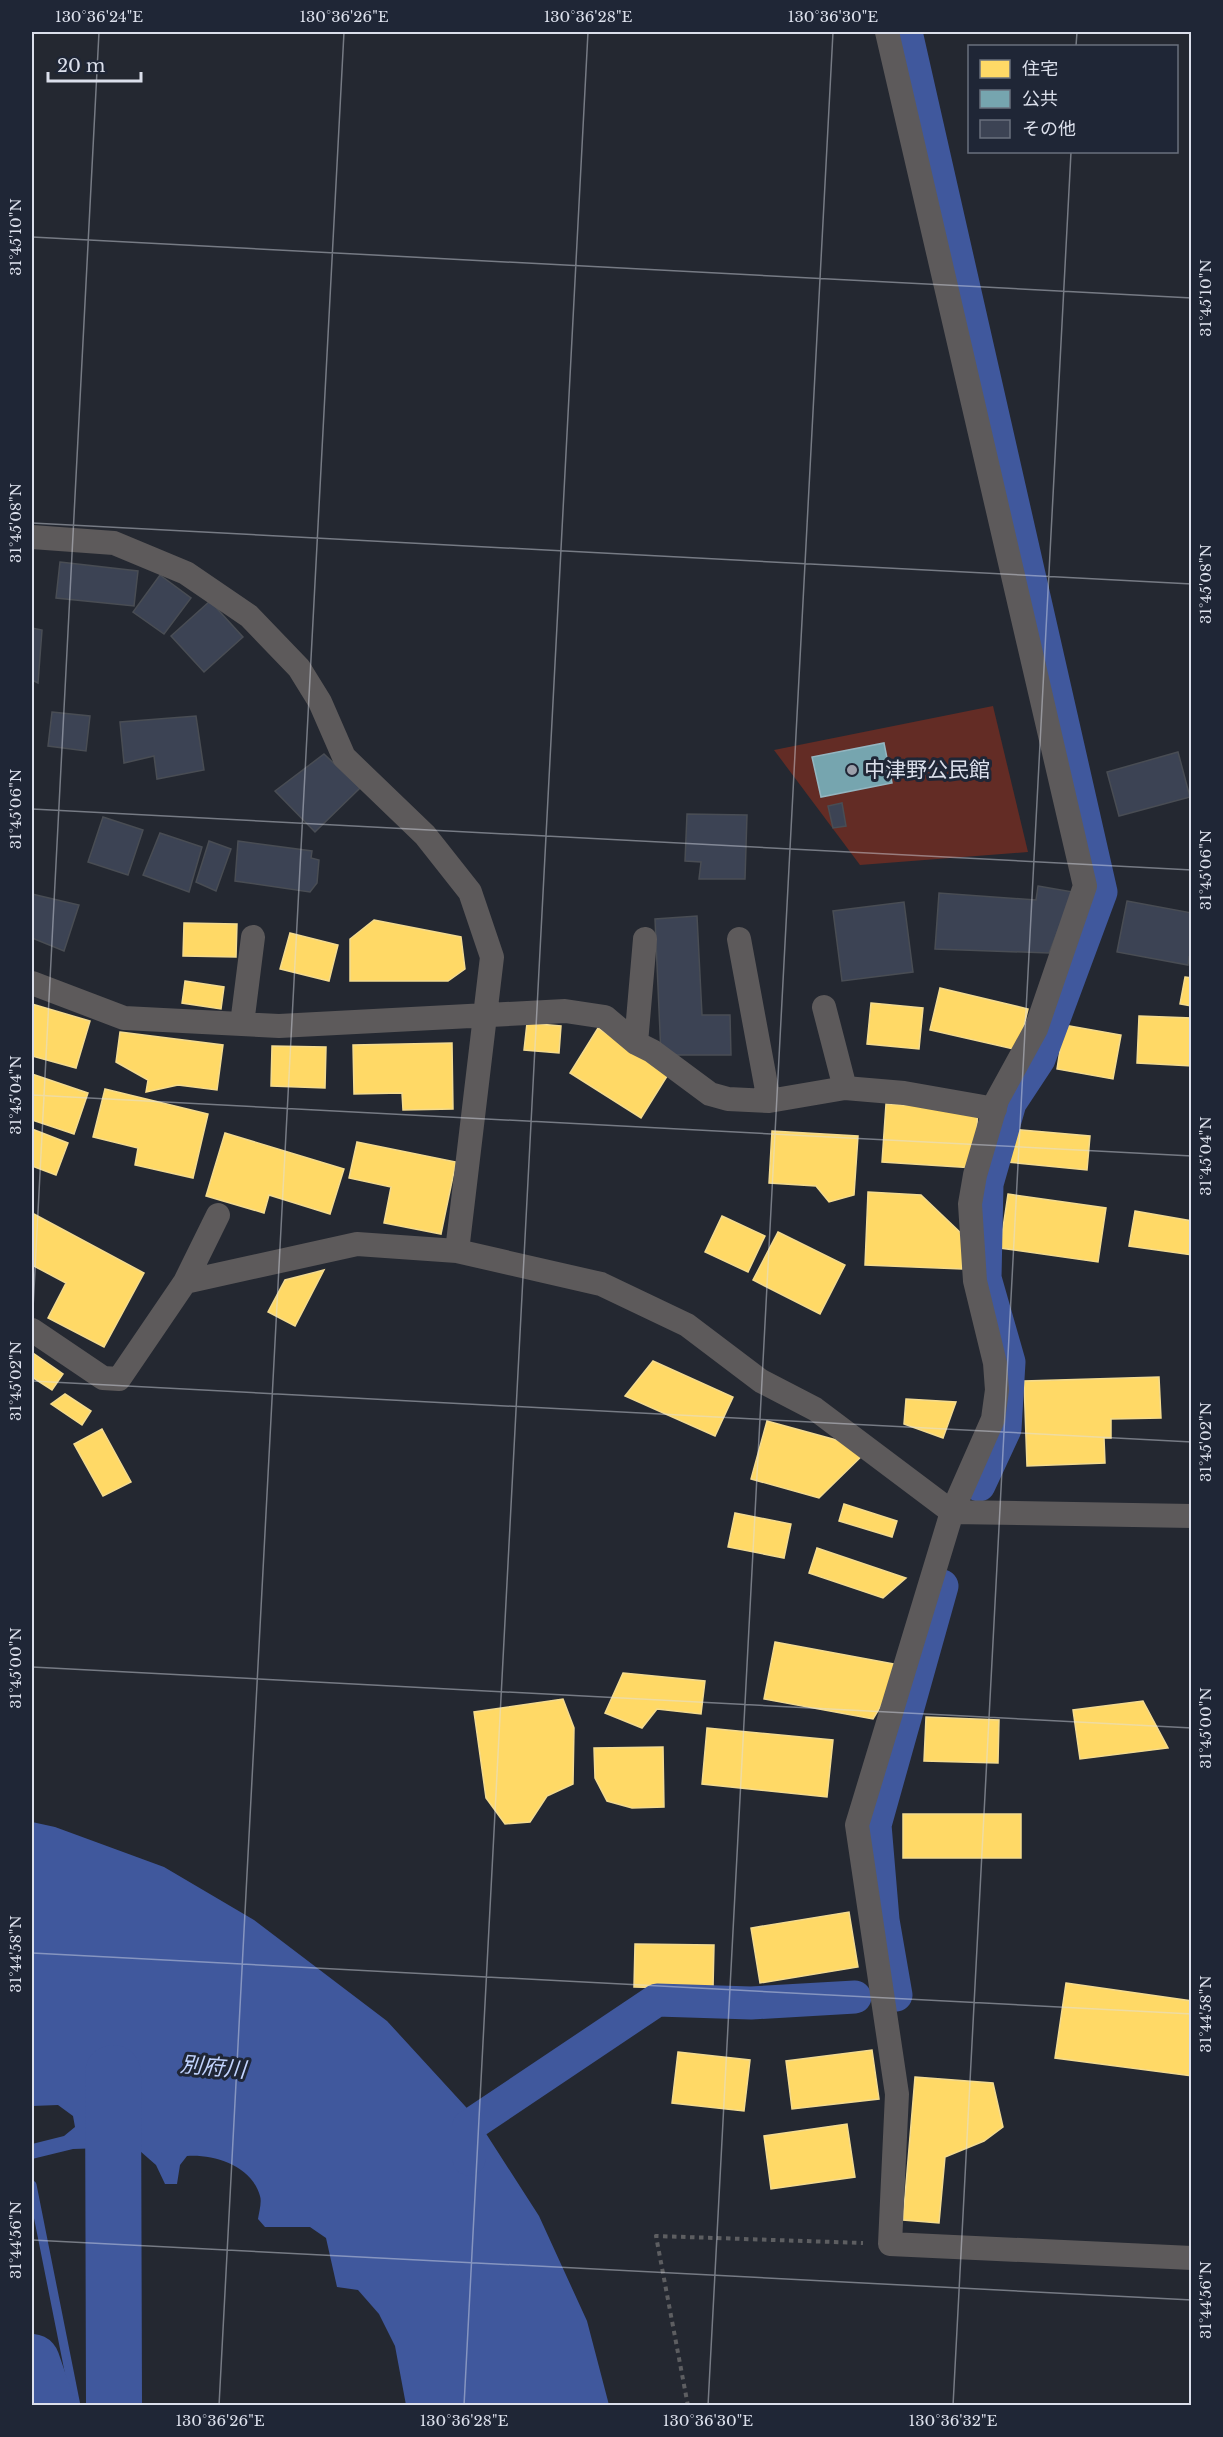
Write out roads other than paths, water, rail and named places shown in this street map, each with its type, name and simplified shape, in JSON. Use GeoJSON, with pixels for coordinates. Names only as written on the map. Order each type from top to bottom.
{"type":"FeatureCollection","features":[{"type":"Feature","properties":{"kind":"street"},"geometry":{"type":"LineString","coordinates":[[887,32],[1085,886],[1036,1029],[998,1100],[975,1175],[970,1204],[975,1281],[995,1363],[997,1390],[993,1419],[952,1512],[857,1825],[897,2094],[890,2244],[1191,2258]]}},
{"type":"Feature","properties":{"kind":"street"},"geometry":{"type":"LineString","coordinates":[[32,537],[114,543],[186,573],[249,616],[298,668],[320,702],[345,757],[425,835],[470,892],[492,957],[457,1251]]}},
{"type":"Feature","properties":{"kind":"street"},"geometry":{"type":"LineString","coordinates":[[242,1024],[253,937]]}},
{"type":"Feature","properties":{"kind":"street"},"geometry":{"type":"LineString","coordinates":[[636,1043],[645,939]]}},
{"type":"Feature","properties":{"kind":"street"},"geometry":{"type":"LineString","coordinates":[[739,939],[769,1101]]}},
{"type":"Feature","properties":{"kind":"street"},"geometry":{"type":"LineString","coordinates":[[32,983],[124,1018],[279,1026],[565,1011],[605,1017],[636,1043],[652,1051],[710,1094],[728,1099],[769,1101],[844,1088],[904,1093],[995,1109]]}},
{"type":"Feature","properties":{"kind":"street"},"geometry":{"type":"LineString","coordinates":[[824,1007],[844,1088]]}},
{"type":"Feature","properties":{"kind":"street"},"geometry":{"type":"LineString","coordinates":[[32,1330],[103,1378],[119,1378],[185,1282],[218,1215]]}},
{"type":"Feature","properties":{"kind":"street"},"geometry":{"type":"LineString","coordinates":[[185,1282],[357,1244],[457,1251],[601,1284],[687,1325],[761,1381],[815,1409],[952,1512],[1191,1516]]}},
{"type":"Feature","properties":{"kind":"water"},"geometry":{"type":"Polygon","coordinates":[[[32,1822],[55,1827],[164,1867],[254,1920],[387,2021],[476,2118],[539,2216],[587,2321],[609,2405],[406,2405],[395,2346],[379,2314],[358,2290],[337,2287],[326,2238],[310,2227],[265,2227],[258,2219],[261,2198],[256,2186],[241,2170],[209,2157],[187,2156],[180,2165],[177,2184],[165,2184],[156,2165],[140,2151],[103,2148],[73,2149],[32,2159],[32,2144],[64,2136],[75,2127],[73,2116],[58,2105],[32,2106],[32,1822]]]}},
{"type":"Feature","properties":{"kind":"waterway"},"geometry":{"type":"LineString","coordinates":[[906,32],[1101,892],[1039,1059],[1010,1103],[987,1184],[985,1278],[1009,1362],[1005,1429],[979,1485]]}},
{"type":"Feature","properties":{"kind":"waterway"},"geometry":{"type":"LineString","coordinates":[[896,1995],[883,1920],[875,1825],[942,1586]]}},
{"type":"Feature","properties":{"kind":"waterway"},"geometry":{"type":"LineString","coordinates":[[469,2159],[469,2126],[657,2000],[751,2003],[855,1997]]}},
{"type":"Feature","properties":{"kind":"waterway","name":"別府川"},"geometry":{"type":"LineString","coordinates":[[113,2073],[114,2406]]}},
{"type":"Feature","properties":{"kind":"waterway"},"geometry":{"type":"LineString","coordinates":[[32,2185],[76,2406]]}},
{"type":"Feature","properties":{"kind":"waterway","name":"別府川"},"geometry":{"type":"LineString","coordinates":[[32,2362],[47,2406]]}},
{"type":"Feature","properties":{"kind":"place","name":"中津野公民館"},"geometry":{"type":"Point","coordinates":[852,770]}}]}
